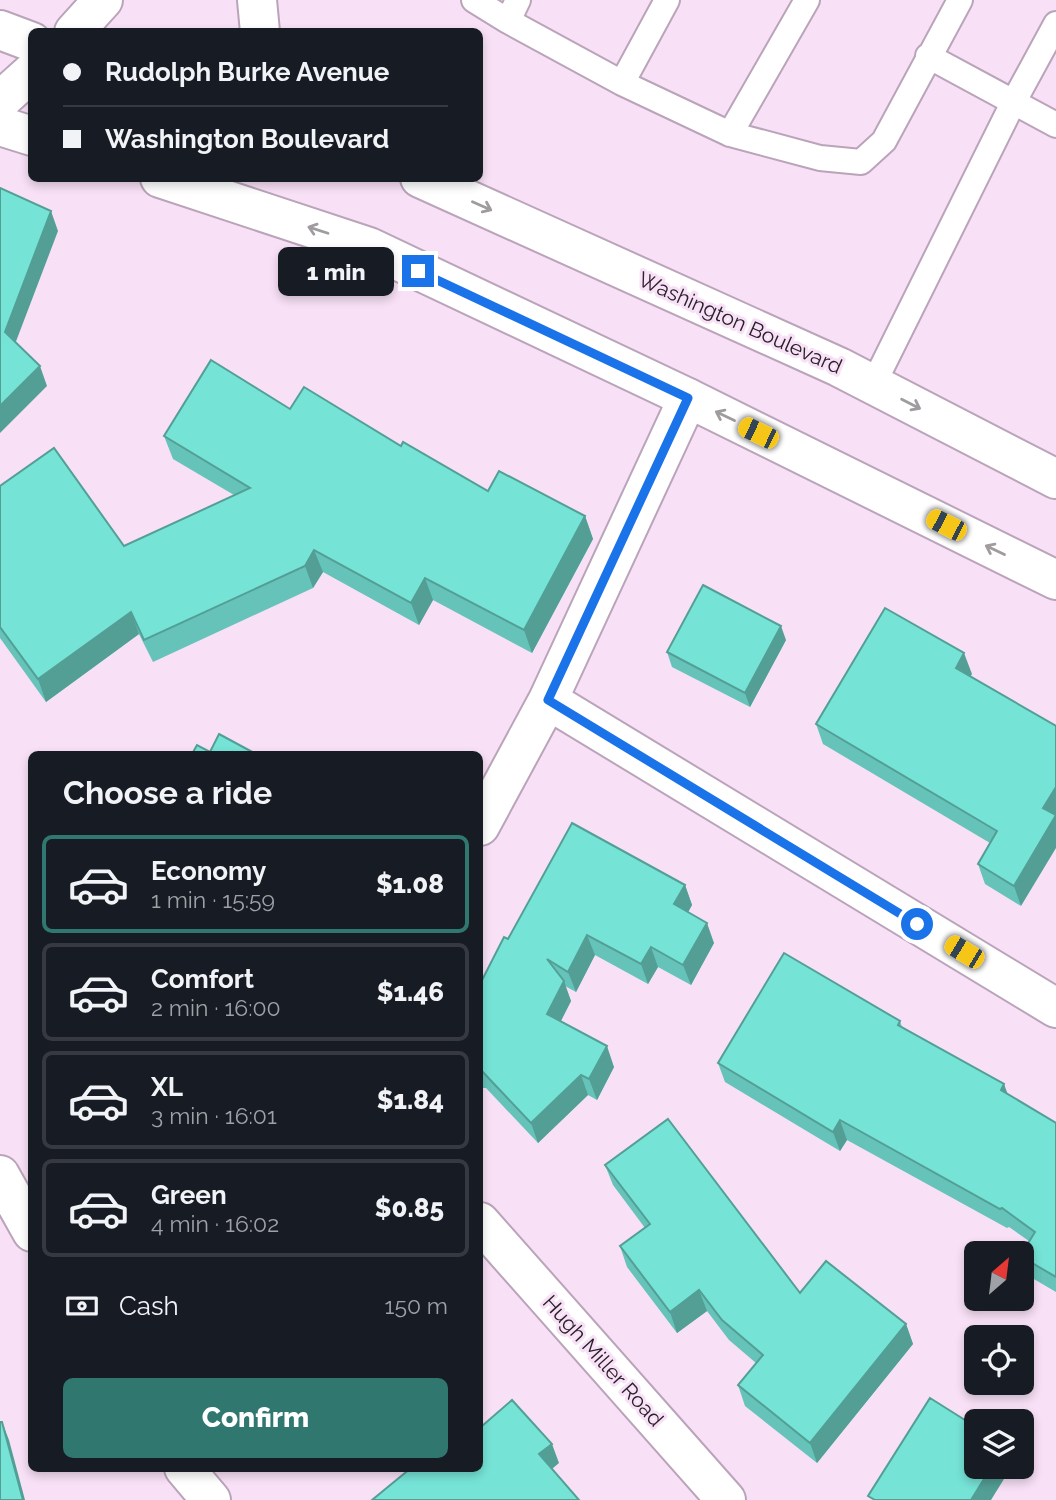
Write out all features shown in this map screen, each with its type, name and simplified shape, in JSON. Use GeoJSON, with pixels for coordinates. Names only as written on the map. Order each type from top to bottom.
{"type":"FeatureCollection","features":[{"type":"Feature","properties":{"kind":"main road"},"geometry":{"type":"LineString","coordinates":[[78,28],[103,0]]}},
{"type":"Feature","properties":{"kind":"main road"},"geometry":{"type":"LineString","coordinates":[[257,0],[260,28]]}},
{"type":"Feature","properties":{"kind":"main road"},"geometry":{"type":"LineString","coordinates":[[0,30],[28,40]]}},
{"type":"Feature","properties":{"kind":"main road"},"geometry":{"type":"LineString","coordinates":[[0,101],[28,76]]}},
{"type":"Feature","properties":{"kind":"main road"},"geometry":{"type":"LineString","coordinates":[[0,126],[28,135]]}},
{"type":"Feature","properties":{"kind":"main road"},"geometry":{"type":"LineString","coordinates":[[172,182],[369,247],[688,398],[1056,580]]}},
{"type":"Feature","properties":{"kind":"main road","name":"Washington Boulevard"},"geometry":{"type":"LineString","coordinates":[[428,182],[839,367],[1056,479]]}},
{"type":"Feature","properties":{"kind":"main road"},"geometry":{"type":"LineString","coordinates":[[483,820],[548,700],[688,398]]}},
{"type":"Feature","properties":{"kind":"main road"},"geometry":{"type":"LineString","coordinates":[[548,700],[1056,1008]]}},
{"type":"Feature","properties":{"kind":"main road"},"geometry":{"type":"LineString","coordinates":[[0,1175],[28,1225]]}},
{"type":"Feature","properties":{"kind":"main road","name":"Hugh Miller Road"},"geometry":{"type":"LineString","coordinates":[[483,1225],[726,1500]]}},
{"type":"Feature","properties":{"kind":"main road"},"geometry":{"type":"LineString","coordinates":[[187,1472],[211,1500]]}},
{"type":"Feature","properties":{"kind":"lane"},"geometry":{"type":"LineString","coordinates":[[474,0],[513,10],[622,83],[730,134],[820,159],[861,162],[884,141],[960,0]]}},
{"type":"Feature","properties":{"kind":"lane"},"geometry":{"type":"LineString","coordinates":[[622,83],[667,0]]}},
{"type":"Feature","properties":{"kind":"lane"},"geometry":{"type":"LineString","coordinates":[[730,134],[807,0]]}},
{"type":"Feature","properties":{"kind":"lane"},"geometry":{"type":"LineString","coordinates":[[873,385],[1013,103],[1056,24]]}},
{"type":"Feature","properties":{"kind":"lane"},"geometry":{"type":"LineString","coordinates":[[928,56],[1056,125]]}},
{"type":"Feature","properties":{"kind":"building"},"geometry":{"type":"Polygon","coordinates":[[[0,188],[51,211],[5,332],[40,366],[0,406],[0,188]]]}},
{"type":"Feature","properties":{"kind":"building"},"geometry":{"type":"Polygon","coordinates":[[[211,360],[290,409],[304,387],[401,446],[403,442],[488,491],[499,471],[585,516],[524,630],[425,578],[411,603],[314,550],[305,566],[144,640],[131,612],[38,679],[0,627],[0,486],[54,448],[124,546],[250,488],[164,436],[211,360]]]}},
{"type":"Feature","properties":{"kind":"building"},"geometry":{"type":"Polygon","coordinates":[[[703,585],[781,626],[745,693],[667,652],[703,585]]]}},
{"type":"Feature","properties":{"kind":"building"},"geometry":{"type":"Polygon","coordinates":[[[885,608],[964,653],[956,668],[1056,726],[1056,787],[1043,808],[1056,815],[1014,886],[978,864],[997,831],[816,724],[885,608]]]}},
{"type":"Feature","properties":{"kind":"building"},"geometry":{"type":"Polygon","coordinates":[[[219,734],[250,751],[210,751],[219,734]]]}},
{"type":"Feature","properties":{"kind":"building"},"geometry":{"type":"Polygon","coordinates":[[[197,745],[208,751],[194,751],[197,745]]]}},
{"type":"Feature","properties":{"kind":"building"},"geometry":{"type":"Polygon","coordinates":[[[572,823],[685,885],[674,904],[707,923],[683,965],[651,947],[641,964],[587,935],[568,972],[547,959],[564,981],[547,1014],[607,1046],[589,1079],[581,1075],[531,1123],[483,1072],[483,978],[504,937],[508,939],[572,823]]]}},
{"type":"Feature","properties":{"kind":"building"},"geometry":{"type":"Polygon","coordinates":[[[784,953],[900,1021],[898,1025],[1004,1084],[1001,1090],[1056,1123],[1056,1277],[1034,1264],[1034,1241],[1029,1241],[1035,1232],[1002,1208],[840,1120],[833,1132],[718,1063],[784,953]]]}},
{"type":"Feature","properties":{"kind":"building"},"geometry":{"type":"Polygon","coordinates":[[[668,1119],[800,1293],[826,1261],[906,1324],[810,1443],[738,1385],[763,1355],[722,1320],[699,1290],[670,1312],[620,1246],[650,1224],[605,1165],[668,1119]]]}},
{"type":"Feature","properties":{"kind":"building"},"geometry":{"type":"Polygon","coordinates":[[[930,1398],[964,1419],[964,1479],[984,1479],[971,1500],[875,1500],[868,1496],[930,1398]]]}},
{"type":"Feature","properties":{"kind":"building"},"geometry":{"type":"Polygon","coordinates":[[[512,1400],[552,1444],[539,1454],[579,1500],[372,1500],[406,1472],[483,1472],[483,1425],[512,1400]]]}},
{"type":"Feature","properties":{"kind":"building"},"geometry":{"type":"Polygon","coordinates":[[[2,1422],[23,1500],[0,1500],[2,1422]]]}},
{"type":"Feature","properties":{"kind":"route"},"geometry":{"type":"LineString","coordinates":[[418,271],[688,398],[548,700],[917,924]]}}]}
